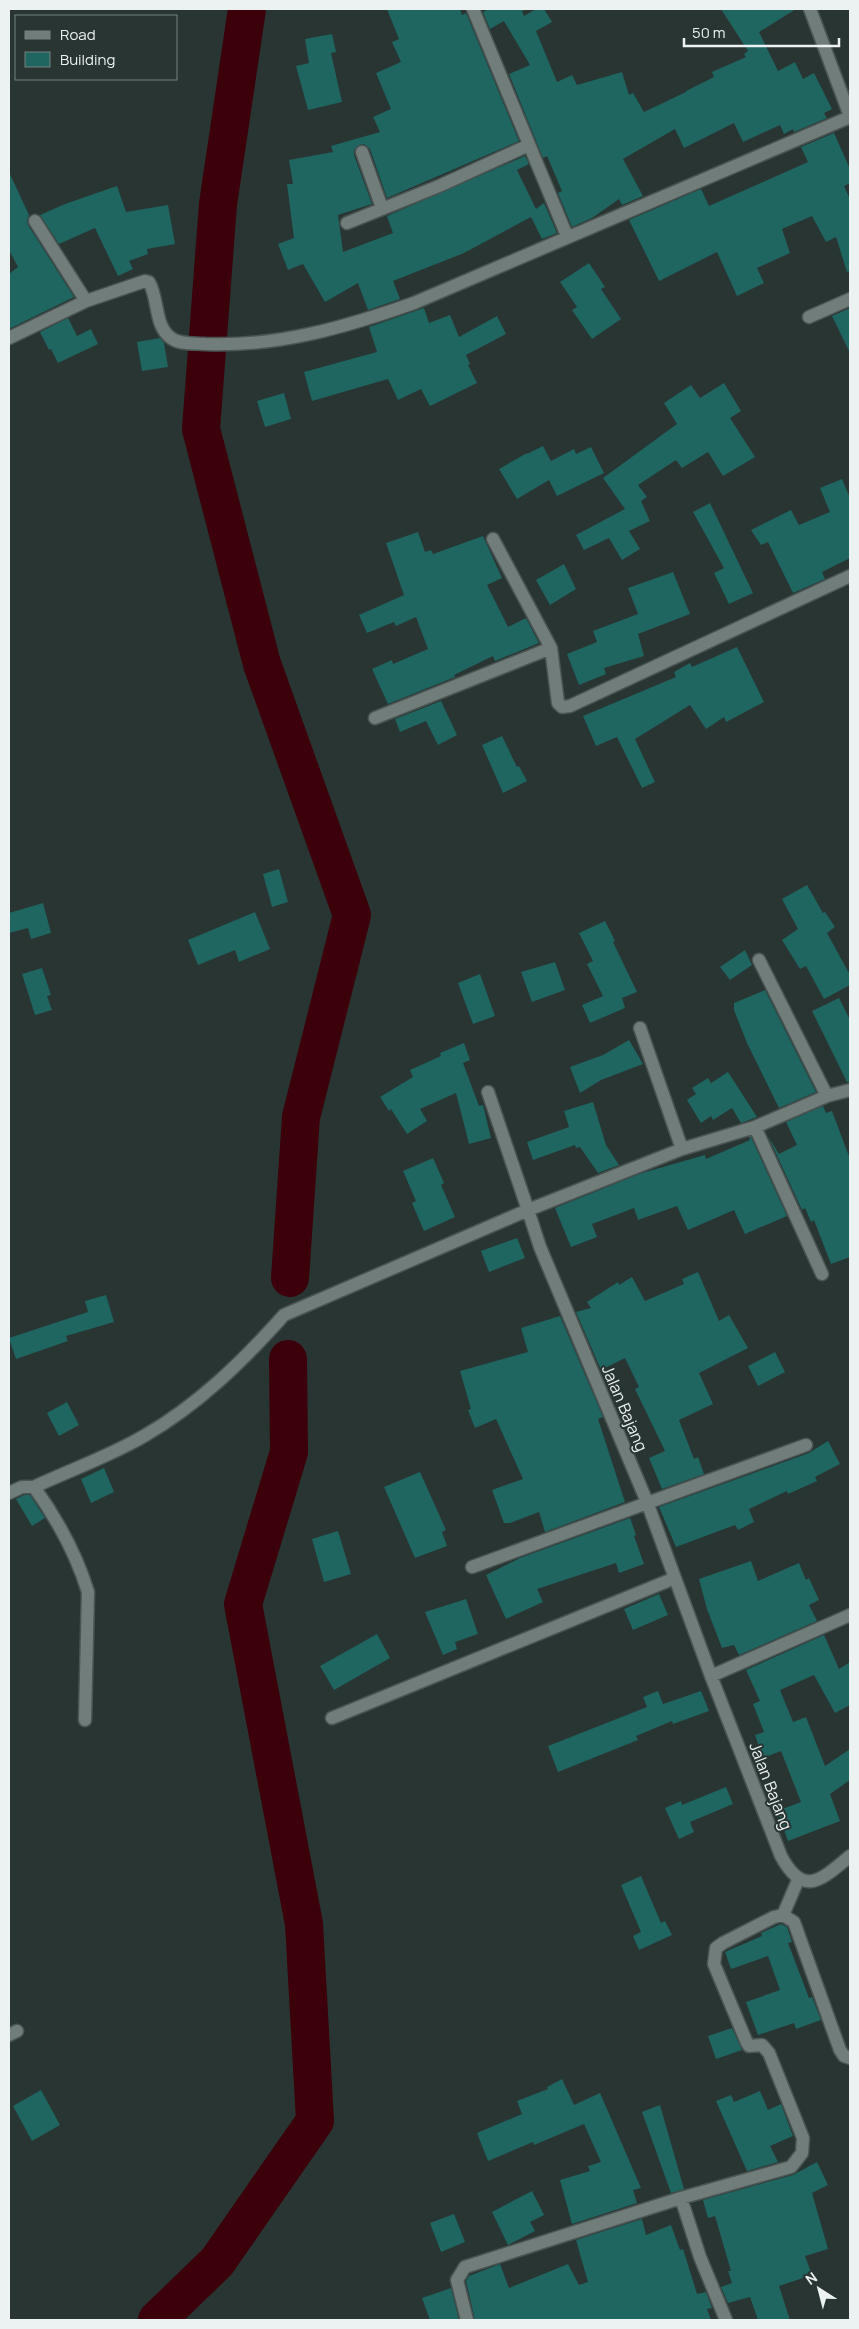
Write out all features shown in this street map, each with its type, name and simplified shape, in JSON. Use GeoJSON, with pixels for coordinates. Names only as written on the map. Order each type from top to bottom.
{"type":"FeatureCollection","features":[{"type":"Feature","properties":{"kind":"street"},"geometry":{"type":"LineString","coordinates":[[473,9],[567,236]]}},
{"type":"Feature","properties":{"kind":"street"},"geometry":{"type":"LineString","coordinates":[[9,338],[86,301],[139,281],[149,282],[153,289],[161,326],[170,338],[189,343],[220,345],[288,340],[353,325],[414,303],[850,116],[810,9]]}},
{"type":"Feature","properties":{"kind":"street"},"geometry":{"type":"LineString","coordinates":[[347,223],[439,186],[529,145]]}},
{"type":"Feature","properties":{"kind":"street"},"geometry":{"type":"LineString","coordinates":[[362,152],[382,208]]}},
{"type":"Feature","properties":{"kind":"street"},"geometry":{"type":"LineString","coordinates":[[35,221],[86,301]]}},
{"type":"Feature","properties":{"kind":"street"},"geometry":{"type":"LineString","coordinates":[[809,317],[850,299]]}},
{"type":"Feature","properties":{"kind":"street"},"geometry":{"type":"LineString","coordinates":[[493,539],[551,648],[558,703],[562,707],[570,706],[850,576]]}},
{"type":"Feature","properties":{"kind":"street"},"geometry":{"type":"LineString","coordinates":[[375,718],[551,648]]}},
{"type":"Feature","properties":{"kind":"street"},"geometry":{"type":"LineString","coordinates":[[759,960],[828,1096]]}},
{"type":"Feature","properties":{"kind":"street"},"geometry":{"type":"LineString","coordinates":[[640,1028],[682,1149]]}},
{"type":"Feature","properties":{"kind":"street"},"geometry":{"type":"LineString","coordinates":[[9,1493],[22,1487],[34,1487],[144,1436],[211,1390],[256,1346],[284,1315],[528,1210],[682,1149],[755,1127],[828,1096],[850,1090]]}},
{"type":"Feature","properties":{"kind":"street","name":"Jalan Bajang"},"geometry":{"type":"LineString","coordinates":[[488,1092],[540,1248],[647,1502],[711,1676],[782,1856],[789,1871],[798,1880]]}},
{"type":"Feature","properties":{"kind":"street"},"geometry":{"type":"LineString","coordinates":[[755,1127],[822,1274]]}},
{"type":"Feature","properties":{"kind":"street"},"geometry":{"type":"LineString","coordinates":[[472,1567],[806,1445]]}},
{"type":"Feature","properties":{"kind":"street"},"geometry":{"type":"LineString","coordinates":[[34,1487],[72,1548],[88,1592],[84,1720]]}},
{"type":"Feature","properties":{"kind":"street"},"geometry":{"type":"LineString","coordinates":[[332,1718],[675,1578]]}},
{"type":"Feature","properties":{"kind":"street"},"geometry":{"type":"LineString","coordinates":[[711,1676],[850,1615]]}},
{"type":"Feature","properties":{"kind":"street"},"geometry":{"type":"LineString","coordinates":[[783,1915],[798,1880],[812,1882],[827,1875],[850,1856]]}},
{"type":"Feature","properties":{"kind":"street"},"geometry":{"type":"LineString","coordinates":[[467,2320],[457,2280],[464,2267],[681,2198],[791,2167],[802,2153],[803,2138],[769,2053],[762,2045],[750,2046],[747,2043],[714,1964],[716,1948],[723,1943],[774,1917],[783,1915],[794,1922],[840,2050],[844,2056],[850,2058]]}},
{"type":"Feature","properties":{"kind":"street"},"geometry":{"type":"LineString","coordinates":[[681,2198],[700,2257],[726,2320]]}},
{"type":"Feature","properties":{"kind":"building"},"geometry":{"type":"Polygon","coordinates":[[[387,9],[460,9],[462,15],[466,13],[519,141],[387,198],[370,149],[364,144],[359,145],[354,150],[354,155],[372,204],[338,215],[343,252],[393,233],[387,216],[525,156],[529,164],[517,170],[536,209],[544,203],[557,233],[542,239],[531,217],[464,253],[393,281],[400,299],[368,310],[358,283],[325,302],[303,264],[288,270],[278,244],[294,238],[287,184],[293,184],[289,160],[333,152],[331,146],[380,132],[373,117],[391,109],[376,73],[401,62],[392,42],[399,39],[387,9]]]}},
{"type":"Feature","properties":{"kind":"building"},"geometry":{"type":"Polygon","coordinates":[[[489,9],[527,9],[522,11],[524,16],[536,9],[544,9],[552,22],[536,31],[557,82],[572,75],[577,85],[622,72],[629,95],[633,93],[644,112],[714,77],[712,72],[746,57],[744,54],[748,51],[721,9],[796,9],[759,32],[778,71],[795,62],[803,79],[814,73],[832,109],[824,113],[827,118],[794,132],[793,129],[784,134],[780,125],[743,142],[734,123],[684,148],[675,129],[623,159],[643,196],[622,205],[619,199],[592,218],[572,227],[558,193],[562,191],[547,156],[543,158],[509,74],[530,65],[504,21],[490,29],[483,12],[489,9]]]}},
{"type":"Feature","properties":{"kind":"building"},"geometry":{"type":"Polygon","coordinates":[[[332,34],[336,52],[331,53],[342,102],[308,110],[296,66],[309,63],[305,39],[332,34]]]}},
{"type":"Feature","properties":{"kind":"building"},"geometry":{"type":"Polygon","coordinates":[[[834,133],[850,169],[850,183],[844,186],[850,199],[850,271],[847,272],[836,237],[826,242],[812,216],[782,229],[790,253],[757,268],[764,283],[737,296],[717,252],[659,281],[629,220],[701,189],[709,206],[808,162],[801,147],[834,133]]]}},
{"type":"Feature","properties":{"kind":"building"},"geometry":{"type":"Polygon","coordinates":[[[9,172],[29,215],[28,225],[74,297],[9,329],[9,274],[18,267],[9,250],[9,172]]]}},
{"type":"Feature","properties":{"kind":"building"},"geometry":{"type":"Polygon","coordinates":[[[117,186],[126,212],[168,205],[175,244],[147,249],[148,254],[129,261],[133,269],[118,276],[95,228],[59,244],[40,215],[117,186]]]}},
{"type":"Feature","properties":{"kind":"building"},"geometry":{"type":"Polygon","coordinates":[[[589,263],[605,287],[601,289],[621,319],[592,339],[572,310],[577,307],[560,282],[589,263]]]}},
{"type":"Feature","properties":{"kind":"building"},"geometry":{"type":"Polygon","coordinates":[[[424,308],[429,323],[450,315],[459,337],[497,316],[506,334],[466,355],[470,364],[468,365],[477,383],[430,406],[421,389],[398,400],[388,379],[312,401],[304,372],[377,352],[369,327],[424,308]]]}},
{"type":"Feature","properties":{"kind":"building"},"geometry":{"type":"Polygon","coordinates":[[[850,308],[850,353],[832,316],[850,308]]]}},
{"type":"Feature","properties":{"kind":"building"},"geometry":{"type":"Polygon","coordinates":[[[68,318],[77,336],[91,329],[98,344],[58,363],[40,332],[68,318]]]}},
{"type":"Feature","properties":{"kind":"building"},"geometry":{"type":"Polygon","coordinates":[[[160,338],[164,343],[168,367],[142,371],[137,342],[160,338]]]}},
{"type":"Feature","properties":{"kind":"building"},"geometry":{"type":"Polygon","coordinates":[[[724,383],[741,411],[730,418],[755,457],[723,476],[708,452],[682,468],[676,460],[638,485],[647,497],[641,501],[650,521],[629,531],[640,549],[622,560],[609,538],[584,550],[576,535],[625,509],[603,478],[677,424],[664,403],[691,385],[700,398],[724,383]]]}},
{"type":"Feature","properties":{"kind":"building"},"geometry":{"type":"Polygon","coordinates":[[[284,393],[291,419],[265,427],[257,401],[284,393]]]}},
{"type":"Feature","properties":{"kind":"building"},"geometry":{"type":"Polygon","coordinates":[[[543,446],[551,461],[574,449],[576,454],[591,447],[604,473],[557,496],[549,480],[517,499],[499,469],[543,446]]]}},
{"type":"Feature","properties":{"kind":"building"},"geometry":{"type":"Polygon","coordinates":[[[842,479],[850,498],[850,558],[822,572],[825,579],[793,593],[768,542],[761,545],[751,530],[791,510],[799,525],[830,512],[820,488],[842,479]]]}},
{"type":"Feature","properties":{"kind":"building"},"geometry":{"type":"Polygon","coordinates":[[[710,503],[753,593],[729,604],[714,573],[724,568],[693,512],[710,503]]]}},
{"type":"Feature","properties":{"kind":"building"},"geometry":{"type":"Polygon","coordinates":[[[418,532],[425,552],[431,550],[433,554],[483,536],[502,578],[487,585],[508,627],[526,618],[539,643],[495,661],[493,656],[454,675],[455,677],[388,704],[372,669],[392,660],[393,664],[428,649],[416,617],[396,626],[394,622],[367,633],[359,615],[404,595],[386,543],[418,532]]]}},
{"type":"Feature","properties":{"kind":"building"},"geometry":{"type":"Polygon","coordinates":[[[564,564],[576,589],[550,605],[536,580],[564,564]]]}},
{"type":"Feature","properties":{"kind":"building"},"geometry":{"type":"Polygon","coordinates":[[[673,572],[690,614],[638,634],[644,656],[604,668],[606,674],[579,685],[567,654],[597,642],[593,631],[638,614],[628,588],[673,572]]]}},
{"type":"Feature","properties":{"kind":"building"},"geometry":{"type":"Polygon","coordinates":[[[737,647],[764,702],[726,722],[724,717],[706,729],[690,705],[635,739],[655,782],[642,788],[617,737],[596,746],[583,716],[676,677],[674,672],[690,663],[692,667],[737,647]]]}},
{"type":"Feature","properties":{"kind":"building"},"geometry":{"type":"Polygon","coordinates":[[[441,701],[457,735],[438,745],[426,721],[400,732],[395,719],[441,701]]]}},
{"type":"Feature","properties":{"kind":"building"},"geometry":{"type":"Polygon","coordinates":[[[502,736],[517,767],[519,766],[527,781],[503,793],[482,745],[502,736]]]}},
{"type":"Feature","properties":{"kind":"building"},"geometry":{"type":"Polygon","coordinates":[[[279,869],[288,902],[272,907],[263,874],[279,869]]]}},
{"type":"Feature","properties":{"kind":"building"},"geometry":{"type":"Polygon","coordinates":[[[807,885],[823,913],[825,912],[835,927],[827,933],[850,975],[850,985],[824,999],[806,966],[800,969],[782,940],[798,929],[782,899],[807,885]]]}},
{"type":"Feature","properties":{"kind":"building"},"geometry":{"type":"Polygon","coordinates":[[[43,903],[51,933],[31,939],[28,928],[9,933],[9,913],[43,903]]]}},
{"type":"Feature","properties":{"kind":"building"},"geometry":{"type":"Polygon","coordinates":[[[255,912],[270,949],[239,962],[235,950],[198,965],[188,940],[255,912]]]}},
{"type":"Feature","properties":{"kind":"building"},"geometry":{"type":"Polygon","coordinates":[[[605,921],[637,992],[622,998],[625,1008],[590,1023],[582,1005],[603,996],[587,964],[593,961],[579,933],[605,921]]]}},
{"type":"Feature","properties":{"kind":"building"},"geometry":{"type":"Polygon","coordinates":[[[745,950],[752,965],[730,980],[720,967],[745,950]]]}},
{"type":"Feature","properties":{"kind":"building"},"geometry":{"type":"Polygon","coordinates":[[[555,962],[565,990],[532,1002],[521,972],[555,962]]]}},
{"type":"Feature","properties":{"kind":"building"},"geometry":{"type":"Polygon","coordinates":[[[42,968],[51,995],[47,996],[52,1010],[35,1015],[22,974],[42,968]]]}},
{"type":"Feature","properties":{"kind":"building"},"geometry":{"type":"Polygon","coordinates":[[[480,974],[495,1016],[473,1024],[458,983],[480,974]]]}},
{"type":"Feature","properties":{"kind":"building"},"geometry":{"type":"Polygon","coordinates":[[[765,990],[816,1092],[779,1108],[747,1043],[734,1010],[734,1003],[765,990]]]}},
{"type":"Feature","properties":{"kind":"building"},"geometry":{"type":"Polygon","coordinates":[[[839,998],[850,1020],[850,1082],[847,1082],[812,1011],[839,998]]]}},
{"type":"Feature","properties":{"kind":"building"},"geometry":{"type":"Polygon","coordinates":[[[629,1040],[643,1064],[601,1080],[580,1093],[570,1067],[603,1055],[629,1040]]]}},
{"type":"Feature","properties":{"kind":"building"},"geometry":{"type":"Polygon","coordinates":[[[464,1043],[470,1060],[463,1063],[479,1106],[483,1105],[491,1138],[469,1144],[456,1093],[420,1109],[427,1121],[407,1134],[391,1109],[389,1111],[380,1097],[413,1077],[410,1070],[441,1056],[440,1053],[464,1043]]]}},
{"type":"Feature","properties":{"kind":"building"},"geometry":{"type":"Polygon","coordinates":[[[728,1072],[757,1117],[741,1123],[732,1108],[713,1120],[711,1116],[701,1123],[687,1100],[696,1094],[692,1088],[708,1078],[711,1083],[728,1072]]]}},
{"type":"Feature","properties":{"kind":"building"},"geometry":{"type":"Polygon","coordinates":[[[593,1102],[606,1145],[619,1165],[598,1173],[580,1147],[576,1148],[575,1145],[533,1160],[527,1142],[569,1127],[564,1111],[593,1102]]]}},
{"type":"Feature","properties":{"kind":"building"},"geometry":{"type":"Polygon","coordinates":[[[823,1106],[826,1113],[832,1111],[850,1159],[850,1257],[831,1264],[814,1220],[811,1222],[805,1208],[802,1210],[768,1136],[779,1154],[797,1145],[786,1122],[823,1106]]]}},
{"type":"Feature","properties":{"kind":"building"},"geometry":{"type":"Polygon","coordinates":[[[749,1137],[751,1137],[787,1216],[745,1234],[734,1210],[688,1230],[677,1206],[638,1220],[634,1208],[592,1224],[597,1237],[571,1247],[555,1208],[642,1173],[705,1155],[706,1159],[750,1140],[749,1137]]]}},
{"type":"Feature","properties":{"kind":"building"},"geometry":{"type":"Polygon","coordinates":[[[433,1158],[444,1183],[441,1185],[455,1217],[424,1231],[412,1203],[416,1201],[403,1171],[433,1158]]]}},
{"type":"Feature","properties":{"kind":"building"},"geometry":{"type":"Polygon","coordinates":[[[517,1238],[525,1258],[489,1272],[481,1251],[517,1238]]]}},
{"type":"Feature","properties":{"kind":"building"},"geometry":{"type":"Polygon","coordinates":[[[698,1272],[719,1321],[729,1315],[748,1348],[699,1373],[713,1404],[679,1420],[694,1459],[698,1457],[704,1474],[662,1489],[649,1458],[665,1451],[635,1389],[639,1387],[625,1358],[601,1370],[576,1312],[591,1308],[587,1302],[618,1282],[619,1285],[632,1277],[645,1301],[684,1284],[682,1279],[698,1272]]]}},
{"type":"Feature","properties":{"kind":"building"},"geometry":{"type":"Polygon","coordinates":[[[106,1295],[114,1322],[66,1336],[68,1341],[16,1359],[9,1338],[88,1312],[85,1301],[106,1295]]]}},
{"type":"Feature","properties":{"kind":"building"},"geometry":{"type":"Polygon","coordinates":[[[560,1316],[603,1417],[598,1419],[625,1502],[545,1532],[539,1512],[510,1523],[504,1523],[492,1490],[523,1479],[496,1419],[475,1428],[468,1410],[471,1409],[460,1371],[528,1352],[521,1328],[560,1316]]]}},
{"type":"Feature","properties":{"kind":"building"},"geometry":{"type":"Polygon","coordinates":[[[775,1352],[785,1372],[758,1386],[748,1366],[775,1352]]]}},
{"type":"Feature","properties":{"kind":"building"},"geometry":{"type":"Polygon","coordinates":[[[67,1402],[79,1425],[59,1436],[47,1413],[67,1402]]]}},
{"type":"Feature","properties":{"kind":"building"},"geometry":{"type":"Polygon","coordinates":[[[828,1441],[840,1464],[815,1477],[817,1481],[788,1494],[787,1491],[749,1509],[754,1522],[738,1530],[735,1525],[676,1547],[659,1507],[809,1453],[828,1441]]]}},
{"type":"Feature","properties":{"kind":"building"},"geometry":{"type":"Polygon","coordinates":[[[104,1468],[114,1492],[91,1503],[81,1479],[104,1468]]]}},
{"type":"Feature","properties":{"kind":"building"},"geometry":{"type":"Polygon","coordinates":[[[420,1472],[446,1530],[442,1532],[447,1546],[415,1558],[384,1487],[420,1472]]]}},
{"type":"Feature","properties":{"kind":"building"},"geometry":{"type":"Polygon","coordinates":[[[24,1495],[30,1495],[45,1518],[32,1526],[16,1499],[24,1495]]]}},
{"type":"Feature","properties":{"kind":"building"},"geometry":{"type":"Polygon","coordinates":[[[630,1518],[644,1564],[619,1573],[616,1563],[537,1589],[543,1602],[506,1619],[486,1575],[520,1558],[630,1518]]]}},
{"type":"Feature","properties":{"kind":"building"},"geometry":{"type":"Polygon","coordinates":[[[338,1531],[351,1574],[324,1582],[312,1539],[338,1531]]]}},
{"type":"Feature","properties":{"kind":"building"},"geometry":{"type":"Polygon","coordinates":[[[751,1561],[758,1581],[799,1563],[806,1580],[809,1578],[819,1600],[809,1605],[817,1621],[739,1655],[734,1645],[722,1648],[707,1609],[699,1579],[751,1561]]]}},
{"type":"Feature","properties":{"kind":"building"},"geometry":{"type":"Polygon","coordinates":[[[659,1594],[668,1615],[633,1630],[624,1609],[659,1594]]]}},
{"type":"Feature","properties":{"kind":"building"},"geometry":{"type":"Polygon","coordinates":[[[466,1599],[478,1634],[455,1642],[457,1649],[443,1655],[425,1612],[466,1599]]]}},
{"type":"Feature","properties":{"kind":"building"},"geometry":{"type":"Polygon","coordinates":[[[377,1634],[390,1658],[334,1690],[320,1666],[377,1634]]]}},
{"type":"Feature","properties":{"kind":"building"},"geometry":{"type":"Polygon","coordinates":[[[824,1635],[839,1669],[850,1662],[850,1705],[835,1713],[814,1675],[780,1690],[793,1722],[806,1717],[825,1766],[850,1749],[850,1780],[830,1794],[840,1821],[788,1841],[777,1811],[801,1802],[781,1751],[763,1758],[755,1735],[764,1732],[753,1704],[760,1701],[746,1670],[824,1635]]]}},
{"type":"Feature","properties":{"kind":"building"},"geometry":{"type":"Polygon","coordinates":[[[658,1691],[663,1704],[701,1691],[709,1711],[673,1724],[672,1721],[636,1736],[638,1740],[558,1772],[548,1746],[647,1707],[643,1697],[658,1691]]]}},
{"type":"Feature","properties":{"kind":"building"},"geometry":{"type":"Polygon","coordinates":[[[726,1787],[733,1804],[690,1822],[694,1832],[679,1839],[665,1808],[681,1801],[682,1805],[726,1787]]]}},
{"type":"Feature","properties":{"kind":"building"},"geometry":{"type":"Polygon","coordinates":[[[641,1876],[661,1923],[665,1921],[672,1935],[639,1950],[633,1936],[641,1932],[621,1885],[641,1876]]]}},
{"type":"Feature","properties":{"kind":"building"},"geometry":{"type":"Polygon","coordinates":[[[781,1924],[787,1927],[792,1942],[788,1943],[809,1998],[812,1997],[821,2020],[796,2029],[794,2023],[758,2035],[746,2002],[780,1990],[768,1956],[731,1969],[725,1952],[762,1936],[761,1933],[781,1924]]]}},
{"type":"Feature","properties":{"kind":"building"},"geometry":{"type":"Polygon","coordinates":[[[732,2028],[742,2050],[716,2059],[708,2036],[732,2028]]]}},
{"type":"Feature","properties":{"kind":"building"},"geometry":{"type":"Polygon","coordinates":[[[562,2079],[574,2105],[600,2093],[641,2188],[633,2190],[637,2203],[572,2224],[560,2180],[590,2171],[588,2166],[601,2162],[584,2124],[534,2145],[533,2142],[488,2161],[477,2133],[522,2114],[517,2101],[548,2089],[547,2087],[562,2079]]]}},
{"type":"Feature","properties":{"kind":"building"},"geometry":{"type":"Polygon","coordinates":[[[41,2090],[60,2125],[32,2141],[13,2106],[41,2090]]]}},
{"type":"Feature","properties":{"kind":"building"},"geometry":{"type":"Polygon","coordinates":[[[760,2091],[768,2110],[781,2104],[793,2136],[770,2146],[778,2162],[747,2171],[716,2101],[731,2095],[734,2102],[760,2091]]]}},
{"type":"Feature","properties":{"kind":"building"},"geometry":{"type":"Polygon","coordinates":[[[660,2105],[684,2189],[671,2193],[642,2112],[660,2105]]]}},
{"type":"Feature","properties":{"kind":"building"},"geometry":{"type":"Polygon","coordinates":[[[817,2162],[828,2185],[812,2193],[828,2249],[805,2256],[812,2275],[779,2286],[790,2320],[758,2320],[750,2297],[728,2303],[721,2287],[732,2283],[728,2271],[731,2271],[715,2216],[708,2218],[703,2200],[793,2175],[817,2162]]]}},
{"type":"Feature","properties":{"kind":"building"},"geometry":{"type":"Polygon","coordinates":[[[532,2191],[544,2215],[530,2222],[535,2231],[508,2245],[492,2212],[532,2191]]]}},
{"type":"Feature","properties":{"kind":"building"},"geometry":{"type":"Polygon","coordinates":[[[454,2214],[465,2242],[441,2252],[430,2223],[454,2214]]]}},
{"type":"Feature","properties":{"kind":"building"},"geometry":{"type":"Polygon","coordinates":[[[642,2219],[646,2235],[671,2225],[680,2250],[683,2249],[697,2294],[706,2292],[712,2308],[707,2309],[711,2320],[475,2320],[466,2281],[469,2276],[500,2264],[509,2288],[568,2264],[579,2285],[588,2282],[576,2240],[642,2219]]]}},
{"type":"Feature","properties":{"kind":"building"},"geometry":{"type":"Polygon","coordinates":[[[451,2288],[459,2320],[430,2320],[422,2298],[451,2288]]]}},
{"type":"Feature","properties":{"kind":"waterway"},"geometry":{"type":"LineString","coordinates":[[247,9],[218,204],[201,429],[262,664],[352,915],[301,1117],[290,1278]]}},
{"type":"Feature","properties":{"kind":"waterway"},"geometry":{"type":"LineString","coordinates":[[157,2320],[217,2262],[315,2121],[304,1924],[243,1604],[289,1452],[288,1359]]}}]}
